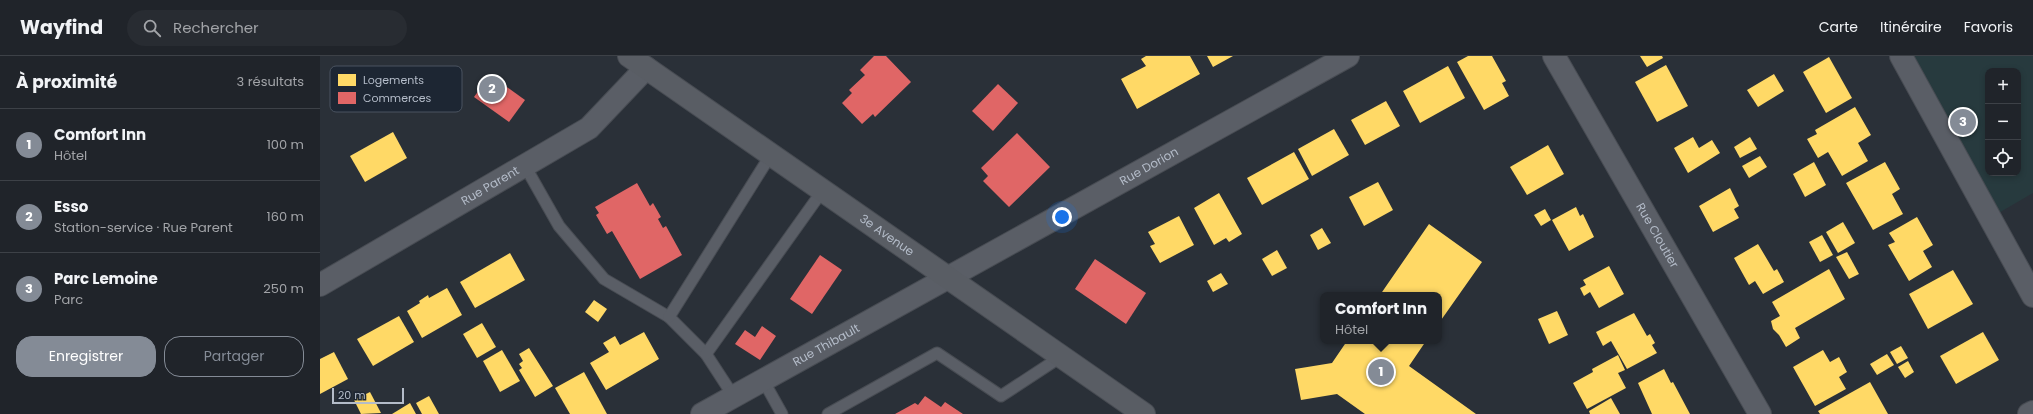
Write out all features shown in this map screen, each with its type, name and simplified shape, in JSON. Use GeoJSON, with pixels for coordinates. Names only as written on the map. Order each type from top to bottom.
{"type":"FeatureCollection","features":[{"type":"Feature","properties":{"kind":"main road","name":"3e Avenue"},"geometry":{"type":"LineString","coordinates":[[638,62],[770,156],[823,190],[1144,414]]}},
{"type":"Feature","properties":{"kind":"street","name":"Rue Cloutier"},"geometry":{"type":"LineString","coordinates":[[1554,56],[1760,414]]}},
{"type":"Feature","properties":{"kind":"street"},"geometry":{"type":"LineString","coordinates":[[1901,56],[2033,296]]}},
{"type":"Feature","properties":{"kind":"street","name":"Rue Dorion"},"geometry":{"type":"LineString","coordinates":[[950,278],[1337,59]]}},
{"type":"Feature","properties":{"kind":"street","name":"Rue Parent"},"geometry":{"type":"LineString","coordinates":[[320,285],[589,128],[638,62]]}},
{"type":"Feature","properties":{"kind":"street","name":"Rue Thibault"},"geometry":{"type":"LineString","coordinates":[[702,414],[950,278]]}},
{"type":"Feature","properties":{"kind":"street"},"geometry":{"type":"LineString","coordinates":[[2029,414],[2033,412]]}},
{"type":"Feature","properties":{"kind":"lane"},"geometry":{"type":"LineString","coordinates":[[669,317],[770,156]]}},
{"type":"Feature","properties":{"kind":"lane"},"geometry":{"type":"LineString","coordinates":[[525,166],[559,226],[604,279],[669,317],[706,354],[734,397]]}},
{"type":"Feature","properties":{"kind":"lane"},"geometry":{"type":"LineString","coordinates":[[706,354],[823,190]]}},
{"type":"Feature","properties":{"kind":"lane"},"geometry":{"type":"LineString","coordinates":[[828,414],[937,353],[1001,396],[1062,356]]}},
{"type":"Feature","properties":{"kind":"lane"},"geometry":{"type":"LineString","coordinates":[[763,380],[782,414]]}},
{"type":"Feature","properties":{"kind":"green space"},"geometry":{"type":"Polygon","coordinates":[[[1901,56],[2033,56],[2033,193],[1990,218],[1901,56]]]}},
{"type":"Feature","properties":{"kind":"building: Logements"},"geometry":{"type":"Polygon","coordinates":[[[1146,56],[1190,56],[1200,74],[1137,109],[1121,79],[1146,66],[1141,59],[1146,56]]]}},
{"type":"Feature","properties":{"kind":"building: Logements"},"geometry":{"type":"Polygon","coordinates":[[[1207,56],[1233,56],[1213,67],[1207,56]]]}},
{"type":"Feature","properties":{"kind":"building: Logements"},"geometry":{"type":"Polygon","coordinates":[[[1468,56],[1492,56],[1506,81],[1502,83],[1509,96],[1484,110],[1457,62],[1468,56]]]}},
{"type":"Feature","properties":{"kind":"building: Logements"},"geometry":{"type":"Polygon","coordinates":[[[1640,56],[1662,56],[1663,58],[1647,67],[1640,56]]]}},
{"type":"Feature","properties":{"kind":"building: Logements"},"geometry":{"type":"Polygon","coordinates":[[[1829,57],[1852,98],[1826,113],[1803,72],[1829,57]]]}},
{"type":"Feature","properties":{"kind":"building: Logements"},"geometry":{"type":"Polygon","coordinates":[[[1666,65],[1688,106],[1657,122],[1635,82],[1666,65]]]}},
{"type":"Feature","properties":{"kind":"building: Logements"},"geometry":{"type":"Polygon","coordinates":[[[1448,66],[1465,98],[1420,123],[1403,91],[1448,66]]]}},
{"type":"Feature","properties":{"kind":"building: Logements"},"geometry":{"type":"Polygon","coordinates":[[[1774,74],[1784,91],[1758,107],[1747,90],[1774,74]]]}},
{"type":"Feature","properties":{"kind":"building: Logements"},"geometry":{"type":"Polygon","coordinates":[[[1386,101],[1400,126],[1365,145],[1351,120],[1386,101]]]}},
{"type":"Feature","properties":{"kind":"building: Logements"},"geometry":{"type":"Polygon","coordinates":[[[1855,107],[1871,135],[1858,143],[1868,161],[1842,176],[1828,152],[1818,158],[1807,139],[1817,134],[1815,130],[1855,107]]]}},
{"type":"Feature","properties":{"kind":"building: Logements"},"geometry":{"type":"Polygon","coordinates":[[[1334,129],[1349,155],[1312,176],[1298,149],[1334,129]]]}},
{"type":"Feature","properties":{"kind":"building: Logements"},"geometry":{"type":"Polygon","coordinates":[[[393,132],[407,158],[365,182],[350,156],[393,132]]]}},
{"type":"Feature","properties":{"kind":"building: Logements"},"geometry":{"type":"Polygon","coordinates":[[[1693,137],[1699,148],[1712,140],[1720,153],[1688,173],[1674,148],[1693,137]]]}},
{"type":"Feature","properties":{"kind":"building: Logements"},"geometry":{"type":"Polygon","coordinates":[[[1750,137],[1757,149],[1740,158],[1734,147],[1750,137]]]}},
{"type":"Feature","properties":{"kind":"building: Logements"},"geometry":{"type":"Polygon","coordinates":[[[1548,145],[1564,174],[1527,195],[1510,167],[1548,145]]]}},
{"type":"Feature","properties":{"kind":"building: Logements"},"geometry":{"type":"Polygon","coordinates":[[[1294,152],[1309,179],[1262,205],[1247,178],[1294,152]]]}},
{"type":"Feature","properties":{"kind":"building: Logements"},"geometry":{"type":"Polygon","coordinates":[[[1760,156],[1767,167],[1749,178],[1742,166],[1760,156]]]}},
{"type":"Feature","properties":{"kind":"building: Logements"},"geometry":{"type":"Polygon","coordinates":[[[1814,162],[1826,185],[1805,197],[1793,174],[1814,162]]]}},
{"type":"Feature","properties":{"kind":"building: Logements"},"geometry":{"type":"Polygon","coordinates":[[[1885,162],[1900,189],[1892,194],[1903,214],[1873,230],[1846,183],[1885,162]]]}},
{"type":"Feature","properties":{"kind":"building: Logements"},"geometry":{"type":"Polygon","coordinates":[[[1378,182],[1393,210],[1364,226],[1349,197],[1378,182]]]}},
{"type":"Feature","properties":{"kind":"building: Logements"},"geometry":{"type":"Polygon","coordinates":[[[1730,188],[1739,206],[1734,209],[1739,218],[1713,232],[1699,206],[1730,188]]]}},
{"type":"Feature","properties":{"kind":"building: Logements"},"geometry":{"type":"Polygon","coordinates":[[[1219,193],[1242,234],[1229,242],[1226,238],[1214,245],[1194,208],[1219,193]]]}},
{"type":"Feature","properties":{"kind":"building: Logements"},"geometry":{"type":"Polygon","coordinates":[[[1576,207],[1580,216],[1583,214],[1594,237],[1569,251],[1552,220],[1576,207]]]}},
{"type":"Feature","properties":{"kind":"building: Logements"},"geometry":{"type":"Polygon","coordinates":[[[1545,209],[1551,220],[1541,226],[1534,215],[1545,209]]]}},
{"type":"Feature","properties":{"kind":"building: Logements"},"geometry":{"type":"Polygon","coordinates":[[[1179,216],[1194,245],[1160,263],[1150,246],[1155,244],[1148,232],[1179,216]]]}},
{"type":"Feature","properties":{"kind":"building: Logements"},"geometry":{"type":"Polygon","coordinates":[[[1917,217],[1933,245],[1923,251],[1932,267],[1909,281],[1888,245],[1895,242],[1889,233],[1917,217]]]}},
{"type":"Feature","properties":{"kind":"building: Logements"},"geometry":{"type":"Polygon","coordinates":[[[1843,222],[1855,243],[1838,253],[1826,232],[1843,222]]]}},
{"type":"Feature","properties":{"kind":"building: Logements"},"geometry":{"type":"Polygon","coordinates":[[[1429,224],[1482,262],[1442,319],[1442,292],[1382,292],[1429,224]]]}},
{"type":"Feature","properties":{"kind":"building: Logements"},"geometry":{"type":"Polygon","coordinates":[[[1322,228],[1331,243],[1318,250],[1310,235],[1322,228]]]}},
{"type":"Feature","properties":{"kind":"building: Logements"},"geometry":{"type":"Polygon","coordinates":[[[1822,235],[1833,255],[1820,262],[1809,242],[1822,235]]]}},
{"type":"Feature","properties":{"kind":"building: Logements"},"geometry":{"type":"Polygon","coordinates":[[[1758,244],[1774,271],[1777,269],[1784,282],[1763,294],[1755,281],[1749,285],[1734,258],[1758,244]]]}},
{"type":"Feature","properties":{"kind":"building: Logements"},"geometry":{"type":"Polygon","coordinates":[[[1277,250],[1287,268],[1272,276],[1262,259],[1277,250]]]}},
{"type":"Feature","properties":{"kind":"building: Logements"},"geometry":{"type":"Polygon","coordinates":[[[1847,252],[1859,274],[1849,279],[1836,257],[1847,252]]]}},
{"type":"Feature","properties":{"kind":"building: Logements"},"geometry":{"type":"Polygon","coordinates":[[[510,253],[525,280],[475,308],[460,282],[510,253]]]}},
{"type":"Feature","properties":{"kind":"building: Logements"},"geometry":{"type":"Polygon","coordinates":[[[1609,266],[1624,294],[1599,308],[1590,292],[1584,296],[1580,288],[1586,285],[1583,280],[1609,266]]]}},
{"type":"Feature","properties":{"kind":"building: Logements"},"geometry":{"type":"Polygon","coordinates":[[[1829,269],[1845,299],[1795,328],[1800,338],[1786,347],[1779,335],[1773,329],[1771,321],[1780,316],[1772,302],[1829,269]]]}},
{"type":"Feature","properties":{"kind":"building: Logements"},"geometry":{"type":"Polygon","coordinates":[[[1953,270],[1973,304],[1928,329],[1909,294],[1953,270]]]}},
{"type":"Feature","properties":{"kind":"building: Logements"},"geometry":{"type":"Polygon","coordinates":[[[1221,273],[1228,284],[1213,292],[1207,281],[1221,273]]]}},
{"type":"Feature","properties":{"kind":"building: Logements"},"geometry":{"type":"Polygon","coordinates":[[[447,288],[462,315],[422,338],[407,311],[420,303],[419,301],[428,295],[429,298],[447,288]]]}},
{"type":"Feature","properties":{"kind":"building: Logements"},"geometry":{"type":"Polygon","coordinates":[[[594,300],[607,309],[598,322],[585,312],[594,300]]]}},
{"type":"Feature","properties":{"kind":"building: Logements"},"geometry":{"type":"Polygon","coordinates":[[[1557,311],[1568,335],[1549,344],[1538,319],[1557,311]]]}},
{"type":"Feature","properties":{"kind":"building: Logements"},"geometry":{"type":"Polygon","coordinates":[[[1634,313],[1647,336],[1650,334],[1655,343],[1652,345],[1657,353],[1627,369],[1611,341],[1603,346],[1596,332],[1634,313]]]}},
{"type":"Feature","properties":{"kind":"building: Logements"},"geometry":{"type":"Polygon","coordinates":[[[399,316],[414,342],[373,366],[357,339],[399,316]]]}},
{"type":"Feature","properties":{"kind":"building: Logements"},"geometry":{"type":"Polygon","coordinates":[[[482,323],[496,347],[477,358],[463,334],[482,323]]]}},
{"type":"Feature","properties":{"kind":"building: Logements"},"geometry":{"type":"Polygon","coordinates":[[[644,332],[659,359],[606,390],[590,363],[609,352],[603,343],[615,336],[620,345],[644,332]]]}},
{"type":"Feature","properties":{"kind":"building: Logements"},"geometry":{"type":"Polygon","coordinates":[[[1983,332],[1999,360],[1956,384],[1940,356],[1983,332]]]}},
{"type":"Feature","properties":{"kind":"building: Logements"},"geometry":{"type":"Polygon","coordinates":[[[1345,344],[1424,344],[1409,366],[1476,414],[1365,414],[1337,394],[1301,400],[1295,369],[1332,363],[1345,344]]]}},
{"type":"Feature","properties":{"kind":"building: Logements"},"geometry":{"type":"Polygon","coordinates":[[[1901,346],[1908,358],[1897,364],[1890,352],[1901,346]]]}},
{"type":"Feature","properties":{"kind":"building: Logements"},"geometry":{"type":"Polygon","coordinates":[[[529,348],[553,386],[535,397],[519,370],[522,368],[519,364],[523,361],[519,354],[529,348]]]}},
{"type":"Feature","properties":{"kind":"building: Logements"},"geometry":{"type":"Polygon","coordinates":[[[502,350],[520,381],[500,392],[483,361],[502,350]]]}},
{"type":"Feature","properties":{"kind":"building: Logements"},"geometry":{"type":"Polygon","coordinates":[[[1823,350],[1830,362],[1839,357],[1847,372],[1839,377],[1846,389],[1815,406],[1793,367],[1823,350]]]}},
{"type":"Feature","properties":{"kind":"building: Logements"},"geometry":{"type":"Polygon","coordinates":[[[334,352],[348,379],[320,394],[320,359],[334,352]]]}},
{"type":"Feature","properties":{"kind":"building: Logements"},"geometry":{"type":"Polygon","coordinates":[[[1887,354],[1894,365],[1877,375],[1870,364],[1887,354]]]}},
{"type":"Feature","properties":{"kind":"building: Logements"},"geometry":{"type":"Polygon","coordinates":[[[1618,355],[1625,370],[1618,373],[1626,388],[1587,409],[1573,383],[1593,372],[1592,369],[1618,355]]]}},
{"type":"Feature","properties":{"kind":"building: Logements"},"geometry":{"type":"Polygon","coordinates":[[[1908,361],[1914,372],[1905,378],[1898,367],[1908,361]]]}},
{"type":"Feature","properties":{"kind":"building: Logements"},"geometry":{"type":"Polygon","coordinates":[[[1664,369],[1671,383],[1673,382],[1690,414],[1652,414],[1638,383],[1664,369]]]}},
{"type":"Feature","properties":{"kind":"building: Logements"},"geometry":{"type":"Polygon","coordinates":[[[584,372],[607,414],[570,414],[555,388],[584,372]]]}},
{"type":"Feature","properties":{"kind":"building: Logements"},"geometry":{"type":"Polygon","coordinates":[[[1870,382],[1888,414],[1820,414],[1818,411],[1870,382]]]}},
{"type":"Feature","properties":{"kind":"building: Logements"},"geometry":{"type":"Polygon","coordinates":[[[370,392],[381,413],[361,414],[354,400],[370,392]]]}},
{"type":"Feature","properties":{"kind":"building: Logements"},"geometry":{"type":"Polygon","coordinates":[[[429,396],[439,414],[422,414],[416,403],[429,396]]]}},
{"type":"Feature","properties":{"kind":"building: Logements"},"geometry":{"type":"Polygon","coordinates":[[[1611,398],[1620,414],[1590,414],[1589,411],[1611,398]]]}},
{"type":"Feature","properties":{"kind":"building: Logements"},"geometry":{"type":"Polygon","coordinates":[[[410,403],[416,414],[392,414],[410,403]]]}},
{"type":"Feature","properties":{"kind":"building: Commerces"},"geometry":{"type":"Polygon","coordinates":[[[874,56],[886,56],[911,82],[875,117],[873,114],[862,124],[842,103],[852,93],[849,90],[865,75],[860,70],[874,56]]]}},
{"type":"Feature","properties":{"kind":"building: Commerces"},"geometry":{"type":"Polygon","coordinates":[[[490,75],[525,100],[509,122],[474,97],[490,75]]]}},
{"type":"Feature","properties":{"kind":"building: Commerces"},"geometry":{"type":"Polygon","coordinates":[[[998,84],[1018,103],[993,131],[972,111],[998,84]]]}},
{"type":"Feature","properties":{"kind":"building: Commerces"},"geometry":{"type":"Polygon","coordinates":[[[1017,133],[1050,167],[1009,207],[983,181],[988,176],[981,168],[1017,133]]]}},
{"type":"Feature","properties":{"kind":"building: Commerces"},"geometry":{"type":"Polygon","coordinates":[[[637,183],[650,206],[653,203],[661,217],[658,219],[663,228],[666,226],[682,255],[640,279],[612,231],[607,234],[596,215],[599,213],[595,207],[637,183]]]}},
{"type":"Feature","properties":{"kind":"building: Commerces"},"geometry":{"type":"Polygon","coordinates":[[[820,255],[842,270],[812,314],[790,299],[820,255]]]}},
{"type":"Feature","properties":{"kind":"building: Commerces"},"geometry":{"type":"Polygon","coordinates":[[[1095,259],[1146,293],[1126,324],[1075,289],[1095,259]]]}},
{"type":"Feature","properties":{"kind":"building: Commerces"},"geometry":{"type":"Polygon","coordinates":[[[762,326],[776,336],[760,360],[735,344],[745,330],[755,337],[762,326]]]}},
{"type":"Feature","properties":{"kind":"building: Commerces"},"geometry":{"type":"Polygon","coordinates":[[[925,396],[941,407],[945,402],[963,414],[895,414],[915,403],[918,405],[925,396]]]}},
{"type":"Feature","properties":{"kind":"place","name":"Esso"},"geometry":{"type":"Point","coordinates":[492,89]}},
{"type":"Feature","properties":{"kind":"place","name":"Parc Lemoine"},"geometry":{"type":"Point","coordinates":[1963,122]}},
{"type":"Feature","properties":{"kind":"place","name":"Comfort Inn"},"geometry":{"type":"Point","coordinates":[1381,372]}}]}
